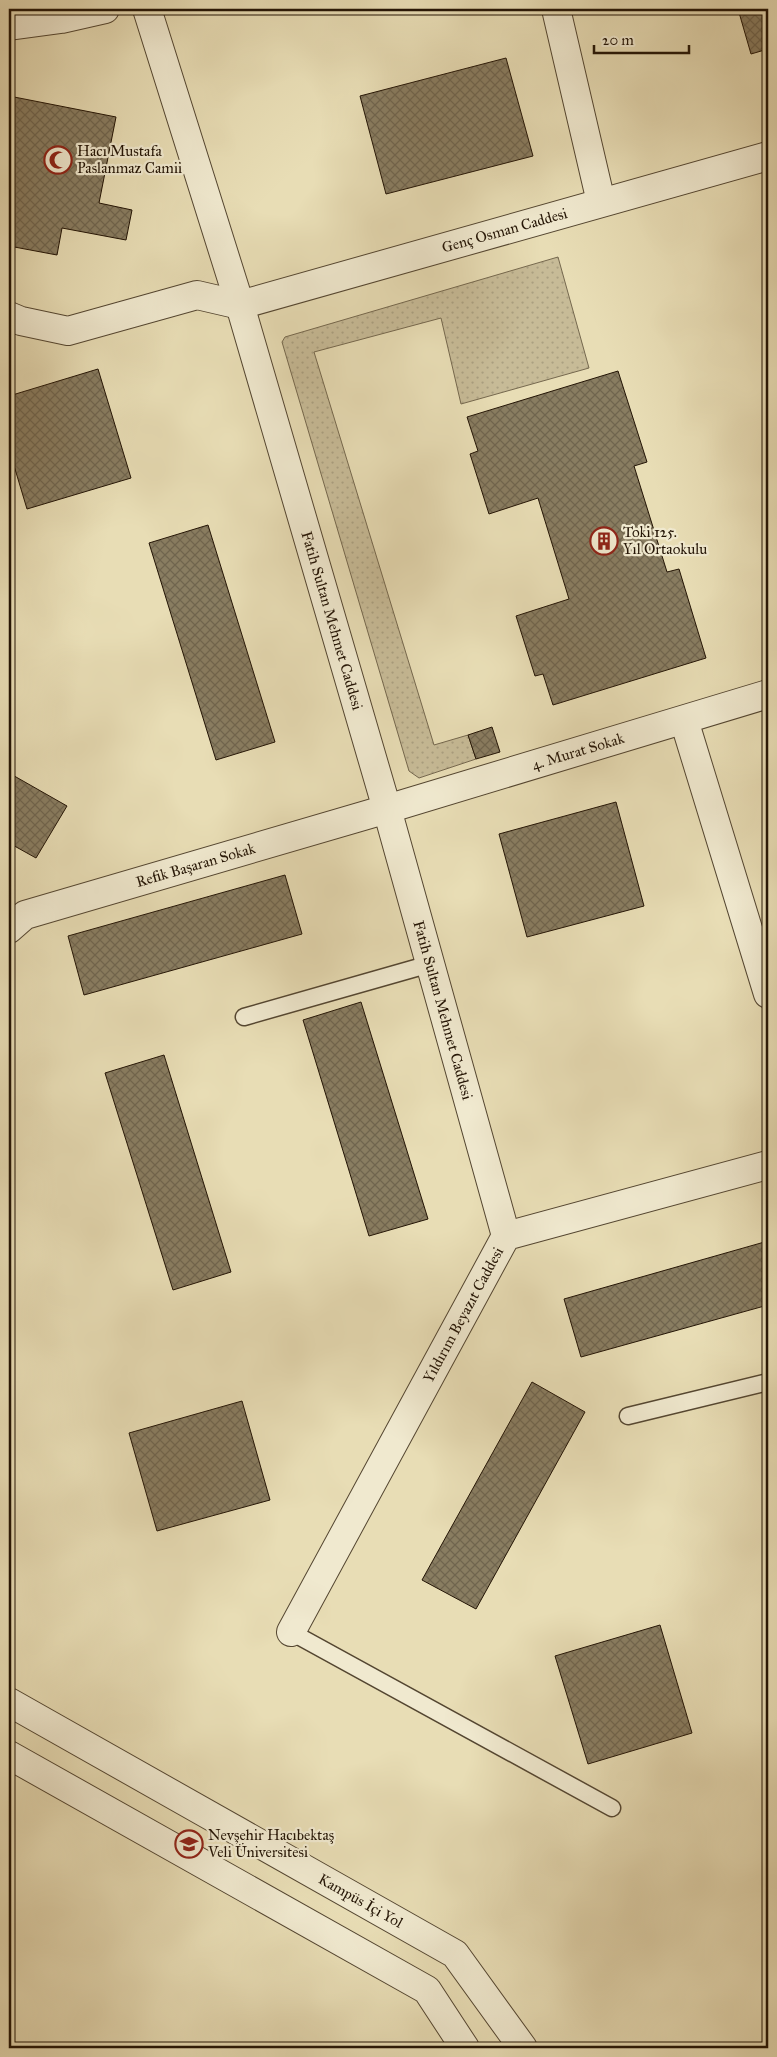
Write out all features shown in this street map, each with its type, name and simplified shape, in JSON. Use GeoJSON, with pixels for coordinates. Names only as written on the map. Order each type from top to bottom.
{"type":"FeatureCollection","features":[{"type":"Feature","properties":{"kind":"street"},"geometry":{"type":"LineString","coordinates":[[9,26],[61,19],[104,9]]}},
{"type":"Feature","properties":{"kind":"street","name":"Fatih Sultan Mehmet Caddesi"},"geometry":{"type":"LineString","coordinates":[[147,9],[240,305],[388,809],[506,1236]]}},
{"type":"Feature","properties":{"kind":"street"},"geometry":{"type":"LineString","coordinates":[[556,9],[601,202]]}},
{"type":"Feature","properties":{"kind":"street","name":"Genç Osman Caddesi"},"geometry":{"type":"LineString","coordinates":[[240,305],[768,156]]}},
{"type":"Feature","properties":{"kind":"street"},"geometry":{"type":"LineString","coordinates":[[9,316],[21,321],[68,331],[197,295],[240,305]]}},
{"type":"Feature","properties":{"kind":"street","name":"4. Murat Sokak"},"geometry":{"type":"LineString","coordinates":[[388,809],[768,694]]}},
{"type":"Feature","properties":{"kind":"street"},"geometry":{"type":"LineString","coordinates":[[684,720],[768,994]]}},
{"type":"Feature","properties":{"kind":"street","name":"Refik Başaran Sokak"},"geometry":{"type":"LineString","coordinates":[[14,917],[388,809]]}},
{"type":"Feature","properties":{"kind":"street","name":"Yıldırım Beyazıt Caddesi"},"geometry":{"type":"LineString","coordinates":[[291,1632],[506,1236],[768,1165]]}},
{"type":"Feature","properties":{"kind":"street","name":"Kampüs İçi Yol"},"geometry":{"type":"LineString","coordinates":[[9,1702],[455,1954],[523,2048]]}},
{"type":"Feature","properties":{"kind":"street"},"geometry":{"type":"LineString","coordinates":[[9,1755],[427,1990],[465,2048]]}},
{"type":"Feature","properties":{"kind":"lane"},"geometry":{"type":"LineString","coordinates":[[244,1017],[430,964]]}},
{"type":"Feature","properties":{"kind":"lane"},"geometry":{"type":"LineString","coordinates":[[628,1416],[768,1382]]}},
{"type":"Feature","properties":{"kind":"lane"},"geometry":{"type":"LineString","coordinates":[[291,1632],[612,1808]]}},
{"type":"Feature","properties":{"kind":"shaded area"},"geometry":{"type":"Polygon","coordinates":[[[558,257],[589,368],[461,404],[441,318],[314,352],[434,745],[468,735],[476,759],[419,778],[409,771],[282,342],[285,337],[558,257]]]}},
{"type":"Feature","properties":{"kind":"building"},"geometry":{"type":"Polygon","coordinates":[[[738,9],[768,9],[768,49],[751,54],[738,9]]]}},
{"type":"Feature","properties":{"kind":"building"},"geometry":{"type":"Polygon","coordinates":[[[506,58],[533,156],[386,194],[360,96],[506,58]]]}},
{"type":"Feature","properties":{"kind":"building","name":"Hacı Mustafa Paslanmaz Camii"},"geometry":{"type":"Polygon","coordinates":[[[9,96],[116,117],[99,203],[132,210],[126,240],[62,228],[57,255],[9,246],[14,218],[9,217],[9,96]]]}},
{"type":"Feature","properties":{"kind":"building"},"geometry":{"type":"Polygon","coordinates":[[[98,369],[131,478],[27,509],[9,449],[9,396],[98,369]]]}},
{"type":"Feature","properties":{"kind":"building","name":"Toki 125. Yıl Ortaokulu"},"geometry":{"type":"Polygon","coordinates":[[[618,371],[647,462],[634,466],[667,572],[679,569],[706,658],[553,705],[543,674],[535,676],[516,616],[569,599],[538,498],[489,514],[470,454],[478,451],[467,417],[618,371]]]}},
{"type":"Feature","properties":{"kind":"building"},"geometry":{"type":"Polygon","coordinates":[[[208,525],[275,742],[216,760],[149,543],[208,525]]]}},
{"type":"Feature","properties":{"kind":"building"},"geometry":{"type":"Polygon","coordinates":[[[492,727],[500,752],[476,759],[468,735],[492,727]]]}},
{"type":"Feature","properties":{"kind":"building"},"geometry":{"type":"Polygon","coordinates":[[[9,773],[67,806],[36,858],[9,843],[9,773]]]}},
{"type":"Feature","properties":{"kind":"building"},"geometry":{"type":"Polygon","coordinates":[[[616,802],[644,906],[527,937],[499,834],[616,802]]]}},
{"type":"Feature","properties":{"kind":"building"},"geometry":{"type":"Polygon","coordinates":[[[285,875],[302,934],[84,995],[68,936],[285,875]]]}},
{"type":"Feature","properties":{"kind":"building"},"geometry":{"type":"Polygon","coordinates":[[[361,1002],[428,1219],[369,1236],[303,1020],[361,1002]]]}},
{"type":"Feature","properties":{"kind":"building"},"geometry":{"type":"Polygon","coordinates":[[[164,1055],[231,1272],[173,1290],[105,1073],[164,1055]]]}},
{"type":"Feature","properties":{"kind":"building"},"geometry":{"type":"Polygon","coordinates":[[[768,1241],[768,1305],[581,1357],[564,1299],[768,1241]]]}},
{"type":"Feature","properties":{"kind":"building"},"geometry":{"type":"Polygon","coordinates":[[[532,1382],[585,1412],[476,1609],[422,1580],[532,1382]]]}},
{"type":"Feature","properties":{"kind":"building"},"geometry":{"type":"Polygon","coordinates":[[[242,1401],[270,1500],[157,1531],[129,1433],[242,1401]]]}},
{"type":"Feature","properties":{"kind":"building"},"geometry":{"type":"Polygon","coordinates":[[[660,1625],[692,1733],[588,1764],[555,1656],[660,1625]]]}},
{"type":"Feature","properties":{"kind":"place","name":"Hacı Mustafa Paslanmaz Camii"},"geometry":{"type":"Point","coordinates":[58,160]}},
{"type":"Feature","properties":{"kind":"place","name":"Toki 125. Yıl Ortaokulu"},"geometry":{"type":"Point","coordinates":[604,541]}},
{"type":"Feature","properties":{"kind":"place","name":"Nevşehir Hacıbektaş Veli Üniversitesi"},"geometry":{"type":"Point","coordinates":[189,1844]}}]}
